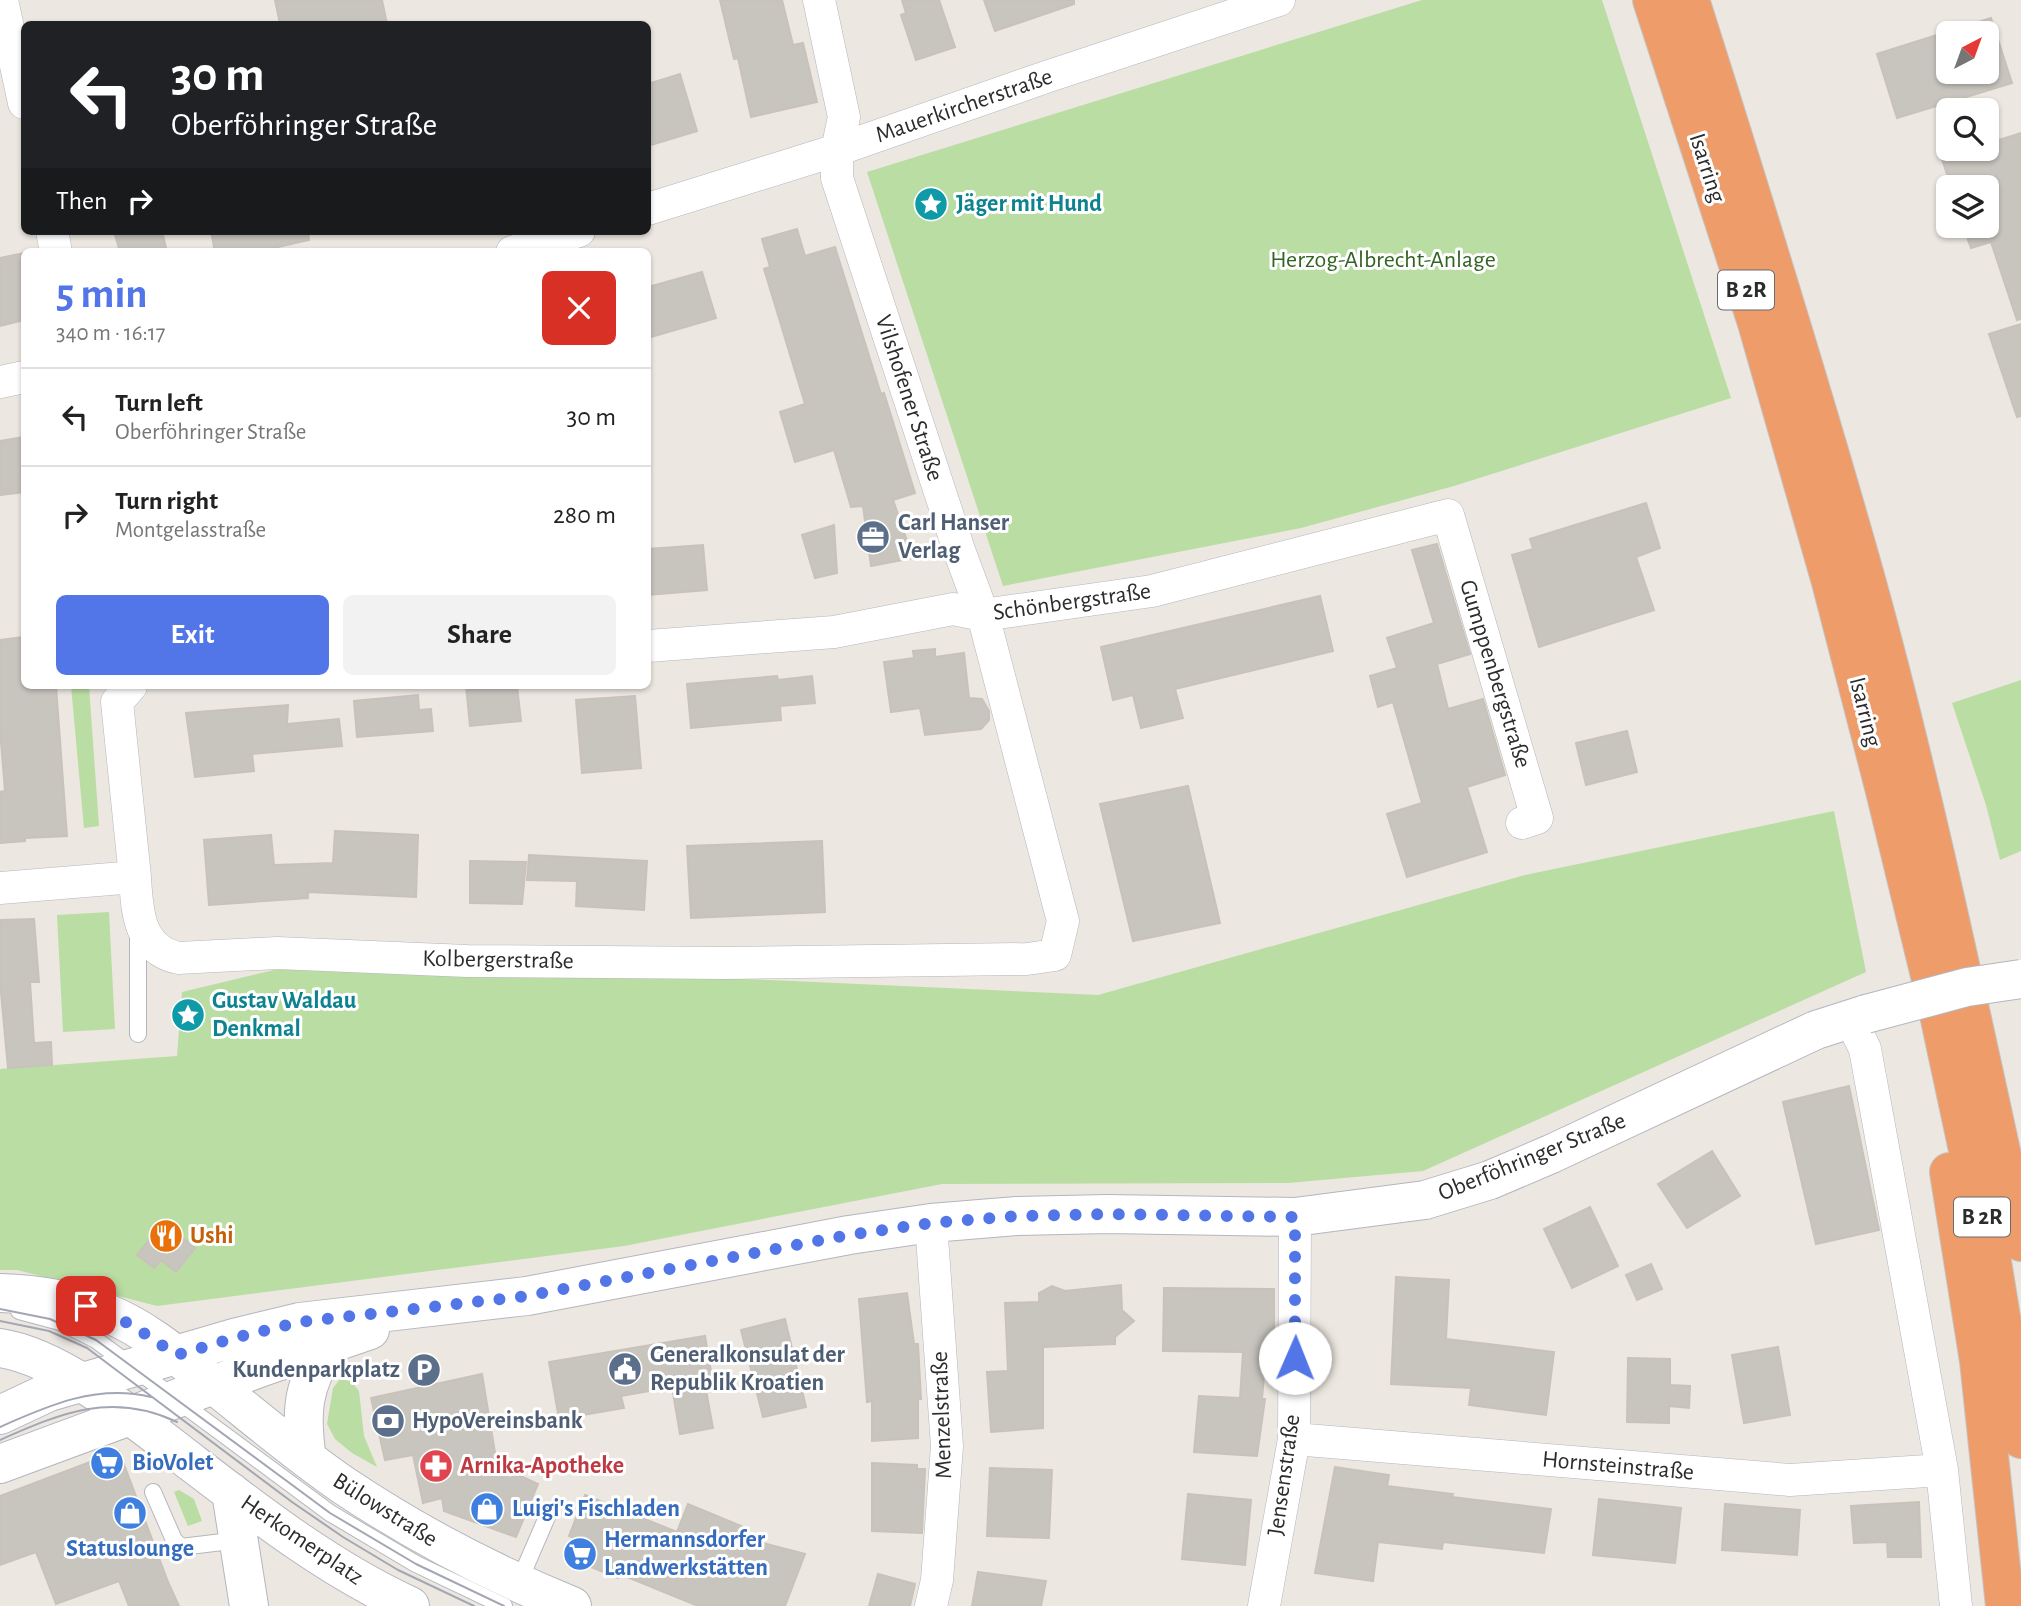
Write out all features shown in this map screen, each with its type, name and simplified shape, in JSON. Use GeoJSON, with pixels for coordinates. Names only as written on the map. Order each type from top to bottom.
{"type":"FeatureCollection","features":[{"type":"Feature","properties":{"kind":"highway","name":"Isarring"},"geometry":{"type":"LineString","coordinates":[[1653,0],[1756,323],[1847,576],[1955,943],[2021,1242]]}},
{"type":"Feature","properties":{"kind":"highway","name":"Isarring"},"geometry":{"type":"LineString","coordinates":[[1690,0],[1787,315],[1847,576],[1992,1262],[2021,1439]]}},
{"type":"Feature","properties":{"kind":"highway"},"geometry":{"type":"LineString","coordinates":[[1955,943],[2009,1081],[2021,1121]]}},
{"type":"Feature","properties":{"kind":"highway"},"geometry":{"type":"LineString","coordinates":[[1935,996],[1939,1097],[1979,1361],[2005,1606]]}},
{"type":"Feature","properties":{"kind":"main road","name":"Oberföhringer Straße"},"geometry":{"type":"LineString","coordinates":[[171,1406],[234,1338],[300,1322],[527,1296],[849,1235],[931,1223],[1017,1216],[1108,1214],[1295,1217],[1425,1200],[1490,1180],[1796,1039],[1858,1016],[1967,987],[2021,979]]}},
{"type":"Feature","properties":{"kind":"main road"},"geometry":{"type":"LineString","coordinates":[[0,1293],[55,1298],[99,1310],[130,1324],[171,1406]]}},
{"type":"Feature","properties":{"kind":"main road","name":"Oberföhringer Straße"},"geometry":{"type":"LineString","coordinates":[[171,1406],[328,1345],[438,1307]]}},
{"type":"Feature","properties":{"kind":"main road"},"geometry":{"type":"LineString","coordinates":[[307,1459],[302,1409],[318,1360],[328,1345]]}},
{"type":"Feature","properties":{"kind":"main road"},"geometry":{"type":"LineString","coordinates":[[0,1348],[42,1361],[82,1383],[171,1406]]}},
{"type":"Feature","properties":{"kind":"main road"},"geometry":{"type":"LineString","coordinates":[[0,1415],[49,1392],[82,1383]]}},
{"type":"Feature","properties":{"kind":"main road"},"geometry":{"type":"LineString","coordinates":[[0,1464],[171,1406]]}},
{"type":"Feature","properties":{"kind":"main road","name":"Bülowstraße"},"geometry":{"type":"LineString","coordinates":[[171,1406],[307,1459],[411,1528],[469,1560],[510,1599],[572,1606]]}},
{"type":"Feature","properties":{"kind":"main road","name":"Herkomerplatz"},"geometry":{"type":"LineString","coordinates":[[171,1406],[231,1492],[333,1564],[410,1606]]}},
{"type":"Feature","properties":{"kind":"main road","name":"Herkomerplatz"},"geometry":{"type":"LineString","coordinates":[[231,1492],[249,1606]]}},
{"type":"Feature","properties":{"kind":"street"},"geometry":{"type":"LineString","coordinates":[[2,0],[21,89]]}},
{"type":"Feature","properties":{"kind":"street","name":"Vilshofener Straße"},"geometry":{"type":"LineString","coordinates":[[819,0],[844,117],[837,150],[837,178],[959,550],[984,615],[1063,920],[1055,955]]}},
{"type":"Feature","properties":{"kind":"street","name":"Mauerkircherstraße"},"geometry":{"type":"LineString","coordinates":[[651,208],[837,150],[1279,0]]}},
{"type":"Feature","properties":{"kind":"street"},"geometry":{"type":"LineString","coordinates":[[525,248],[566,235]]}},
{"type":"Feature","properties":{"kind":"street"},"geometry":{"type":"LineString","coordinates":[[0,382],[21,378]]}},
{"type":"Feature","properties":{"kind":"street","name":"Schönbergstraße"},"geometry":{"type":"LineString","coordinates":[[651,646],[834,632],[953,609],[984,615],[1152,591],[1448,515]]}},
{"type":"Feature","properties":{"kind":"street","name":"Gumppenbergstraße"},"geometry":{"type":"LineString","coordinates":[[1448,515],[1537,818],[1522,823]]}},
{"type":"Feature","properties":{"kind":"street","name":"Kolbergerstraße"},"geometry":{"type":"LineString","coordinates":[[129,689],[117,702],[138,917],[144,933],[155,948],[166,956],[178,958],[277,953],[467,961],[725,963],[1027,959],[1055,955]]}},
{"type":"Feature","properties":{"kind":"street"},"geometry":{"type":"LineString","coordinates":[[0,888],[135,877]]}},
{"type":"Feature","properties":{"kind":"street"},"geometry":{"type":"LineString","coordinates":[[1858,1016],[1942,1470],[1956,1606]]}},
{"type":"Feature","properties":{"kind":"street","name":"Jensenstraße"},"geometry":{"type":"LineString","coordinates":[[1265,1606],[1294,1439],[1295,1217]]}},
{"type":"Feature","properties":{"kind":"street","name":"Menzelstraße"},"geometry":{"type":"LineString","coordinates":[[931,1223],[947,1446],[937,1580],[931,1606]]}},
{"type":"Feature","properties":{"kind":"street","name":"Hornsteinstraße"},"geometry":{"type":"LineString","coordinates":[[1294,1439],[1790,1480],[1942,1470]]}},
{"type":"Feature","properties":{"kind":"lane"},"geometry":{"type":"LineString","coordinates":[[138,917],[138,1034]]}},
{"type":"Feature","properties":{"kind":"lane"},"geometry":{"type":"LineString","coordinates":[[0,1309],[41,1316],[69,1326],[113,1351],[171,1406],[356,1530],[416,1564],[510,1599],[547,1517]]}},
{"type":"Feature","properties":{"kind":"lane"},"geometry":{"type":"LineString","coordinates":[[153,1492],[174,1540],[181,1546],[239,1540]]}},
{"type":"Feature","properties":{"kind":"green space","name":"Herzog-Albrecht-Anlage"},"geometry":{"type":"Polygon","coordinates":[[[1422,0],[1602,0],[1731,398],[1454,486],[1301,528],[1003,586],[867,172],[1422,0]]]}},
{"type":"Feature","properties":{"kind":"green space"},"geometry":{"type":"Polygon","coordinates":[[[2021,680],[2021,851],[2000,860],[1986,805],[1952,703],[2021,680]]]}},
{"type":"Feature","properties":{"kind":"green space"},"geometry":{"type":"Polygon","coordinates":[[[71,689],[89,689],[99,826],[84,828],[71,689]]]}},
{"type":"Feature","properties":{"kind":"green space"},"geometry":{"type":"Polygon","coordinates":[[[1834,811],[1866,972],[1423,1171],[1288,1183],[942,1184],[624,1246],[157,1306],[17,1270],[0,1270],[0,1069],[177,1056],[182,992],[294,965],[770,980],[1098,995],[1525,875],[1834,811]]]}},
{"type":"Feature","properties":{"kind":"green space"},"geometry":{"type":"Polygon","coordinates":[[[109,912],[115,1029],[63,1032],[57,915],[109,912]]]}},
{"type":"Feature","properties":{"kind":"green space"},"geometry":{"type":"Polygon","coordinates":[[[340,1379],[351,1381],[359,1391],[364,1436],[377,1467],[352,1453],[335,1439],[327,1424],[333,1388],[340,1379]]]}},
{"type":"Feature","properties":{"kind":"green space"},"geometry":{"type":"Polygon","coordinates":[[[179,1490],[194,1499],[202,1521],[188,1526],[174,1492],[179,1490]]]}},
{"type":"Feature","properties":{"kind":"building"},"geometry":{"type":"Polygon","coordinates":[[[275,0],[382,0],[386,21],[279,21],[275,0]]]}},
{"type":"Feature","properties":{"kind":"building"},"geometry":{"type":"Polygon","coordinates":[[[720,0],[782,0],[793,45],[803,43],[817,102],[751,117],[738,58],[734,59],[720,0]]]}},
{"type":"Feature","properties":{"kind":"building"},"geometry":{"type":"Polygon","coordinates":[[[902,0],[939,0],[955,47],[916,60],[901,15],[906,13],[902,0]]]}},
{"type":"Feature","properties":{"kind":"building"},"geometry":{"type":"Polygon","coordinates":[[[984,0],[1074,0],[1074,4],[995,31],[984,0]]]}},
{"type":"Feature","properties":{"kind":"building"},"geometry":{"type":"Polygon","coordinates":[[[1936,35],[1936,84],[1999,84],[1999,43],[2012,83],[1963,98],[1936,98],[1936,106],[1897,118],[1877,54],[1936,35]]]}},
{"type":"Feature","properties":{"kind":"building"},"geometry":{"type":"Polygon","coordinates":[[[680,74],[697,131],[651,145],[651,83],[680,74]]]}},
{"type":"Feature","properties":{"kind":"building"},"geometry":{"type":"Polygon","coordinates":[[[2021,133],[2021,319],[2017,320],[1991,242],[1971,248],[1967,238],[1999,238],[1999,175],[1947,175],[1943,161],[1999,161],[1999,140],[2021,133]]]}},
{"type":"Feature","properties":{"kind":"building"},"geometry":{"type":"Polygon","coordinates":[[[797,229],[805,256],[835,247],[915,493],[893,500],[913,558],[871,566],[863,506],[851,507],[834,450],[795,462],[780,412],[805,404],[764,269],[770,267],[762,239],[797,229]]]}},
{"type":"Feature","properties":{"kind":"building"},"geometry":{"type":"Polygon","coordinates":[[[115,235],[163,235],[166,248],[119,248],[115,235]]]}},
{"type":"Feature","properties":{"kind":"building"},"geometry":{"type":"Polygon","coordinates":[[[212,235],[308,235],[309,240],[274,248],[214,248],[212,235]]]}},
{"type":"Feature","properties":{"kind":"building"},"geometry":{"type":"Polygon","coordinates":[[[21,254],[21,321],[0,326],[0,258],[21,254]]]}},
{"type":"Feature","properties":{"kind":"building"},"geometry":{"type":"Polygon","coordinates":[[[702,272],[716,318],[651,337],[651,286],[702,272]]]}},
{"type":"Feature","properties":{"kind":"building"},"geometry":{"type":"Polygon","coordinates":[[[2021,324],[2021,416],[2017,417],[1989,334],[2021,324]]]}},
{"type":"Feature","properties":{"kind":"building"},"geometry":{"type":"Polygon","coordinates":[[[21,438],[21,492],[0,495],[0,441],[21,438]]]}},
{"type":"Feature","properties":{"kind":"building"},"geometry":{"type":"Polygon","coordinates":[[[1646,503],[1660,548],[1636,557],[1654,610],[1539,647],[1512,555],[1533,549],[1530,539],[1646,503]]]}},
{"type":"Feature","properties":{"kind":"building"},"geometry":{"type":"Polygon","coordinates":[[[834,525],[837,573],[815,578],[802,535],[834,525]]]}},
{"type":"Feature","properties":{"kind":"building"},"geometry":{"type":"Polygon","coordinates":[[[1437,544],[1470,654],[1437,664],[1448,709],[1483,699],[1505,775],[1467,787],[1487,852],[1407,877],[1387,814],[1422,803],[1393,702],[1378,707],[1370,676],[1397,668],[1387,638],[1434,623],[1412,550],[1437,544]]]}},
{"type":"Feature","properties":{"kind":"building"},"geometry":{"type":"Polygon","coordinates":[[[703,545],[707,590],[651,595],[651,549],[703,545]]]}},
{"type":"Feature","properties":{"kind":"building"},"geometry":{"type":"Polygon","coordinates":[[[1320,596],[1333,651],[1175,689],[1183,718],[1141,728],[1133,695],[1113,700],[1101,647],[1320,596]]]}},
{"type":"Feature","properties":{"kind":"building"},"geometry":{"type":"Polygon","coordinates":[[[21,637],[21,689],[56,689],[67,836],[25,838],[25,841],[0,843],[0,792],[5,791],[0,729],[0,640],[21,637]]]}},
{"type":"Feature","properties":{"kind":"building"},"geometry":{"type":"Polygon","coordinates":[[[935,649],[935,657],[964,653],[969,698],[982,699],[989,711],[989,720],[981,729],[925,735],[920,708],[891,712],[884,662],[914,658],[913,651],[935,649]]]}},
{"type":"Feature","properties":{"kind":"building"},"geometry":{"type":"Polygon","coordinates":[[[777,676],[778,680],[812,676],[815,703],[780,706],[781,720],[691,728],[687,684],[777,676]]]}},
{"type":"Feature","properties":{"kind":"building"},"geometry":{"type":"Polygon","coordinates":[[[466,689],[517,689],[521,721],[470,726],[466,689]]]}},
{"type":"Feature","properties":{"kind":"building"},"geometry":{"type":"Polygon","coordinates":[[[418,695],[419,710],[431,709],[433,731],[357,737],[354,701],[418,695]]]}},
{"type":"Feature","properties":{"kind":"building"},"geometry":{"type":"Polygon","coordinates":[[[635,696],[641,768],[582,773],[576,700],[635,696]]]}},
{"type":"Feature","properties":{"kind":"building"},"geometry":{"type":"Polygon","coordinates":[[[288,705],[287,724],[339,719],[342,746],[252,754],[254,771],[195,777],[186,713],[288,705]]]}},
{"type":"Feature","properties":{"kind":"building"},"geometry":{"type":"Polygon","coordinates":[[[1627,731],[1637,772],[1586,785],[1576,743],[1627,731]]]}},
{"type":"Feature","properties":{"kind":"building"},"geometry":{"type":"Polygon","coordinates":[[[1188,786],[1220,923],[1133,941],[1100,804],[1188,786]]]}},
{"type":"Feature","properties":{"kind":"building"},"geometry":{"type":"Polygon","coordinates":[[[335,831],[418,835],[416,897],[308,892],[308,898],[209,905],[204,840],[271,835],[274,865],[333,863],[335,831]]]}},
{"type":"Feature","properties":{"kind":"building"},"geometry":{"type":"Polygon","coordinates":[[[822,841],[825,912],[691,918],[687,846],[822,841]]]}},
{"type":"Feature","properties":{"kind":"building"},"geometry":{"type":"Polygon","coordinates":[[[529,855],[647,861],[644,910],[576,906],[577,881],[527,880],[529,855]]]}},
{"type":"Feature","properties":{"kind":"building"},"geometry":{"type":"Polygon","coordinates":[[[470,861],[526,862],[522,904],[470,903],[470,861]]]}},
{"type":"Feature","properties":{"kind":"building"},"geometry":{"type":"Polygon","coordinates":[[[34,919],[39,982],[30,982],[34,1043],[51,1042],[52,1065],[8,1068],[0,982],[0,920],[34,919]]]}},
{"type":"Feature","properties":{"kind":"building"},"geometry":{"type":"Polygon","coordinates":[[[1849,1086],[1879,1230],[1816,1244],[1783,1102],[1849,1086]]]}},
{"type":"Feature","properties":{"kind":"building"},"geometry":{"type":"Polygon","coordinates":[[[1712,1151],[1740,1196],[1687,1228],[1658,1184],[1712,1151]]]}},
{"type":"Feature","properties":{"kind":"building"},"geometry":{"type":"Polygon","coordinates":[[[1590,1207],[1618,1266],[1572,1288],[1544,1229],[1590,1207]]]}},
{"type":"Feature","properties":{"kind":"building","name":"Ushi"},"geometry":{"type":"Polygon","coordinates":[[[163,1223],[195,1248],[176,1272],[161,1260],[154,1268],[137,1255],[163,1223]]]}},
{"type":"Feature","properties":{"kind":"building"},"geometry":{"type":"Polygon","coordinates":[[[1651,1264],[1662,1289],[1637,1300],[1626,1275],[1651,1264]]]}},
{"type":"Feature","properties":{"kind":"building"},"geometry":{"type":"Polygon","coordinates":[[[1396,1277],[1449,1280],[1446,1339],[1554,1352],[1546,1415],[1469,1405],[1471,1388],[1391,1384],[1396,1277]]]}},
{"type":"Feature","properties":{"kind":"building"},"geometry":{"type":"Polygon","coordinates":[[[1121,1285],[1122,1310],[1134,1321],[1115,1337],[1115,1344],[1043,1347],[1043,1428],[991,1432],[987,1372],[1008,1371],[1005,1303],[1039,1302],[1039,1293],[1052,1286],[1065,1291],[1121,1285]]]}},
{"type":"Feature","properties":{"kind":"building"},"geometry":{"type":"Polygon","coordinates":[[[1164,1288],[1274,1289],[1274,1352],[1266,1352],[1262,1399],[1265,1399],[1257,1456],[1194,1452],[1199,1396],[1240,1398],[1243,1352],[1163,1351],[1164,1288]]]}},
{"type":"Feature","properties":{"kind":"building"},"geometry":{"type":"Polygon","coordinates":[[[907,1293],[914,1344],[918,1344],[921,1399],[918,1399],[918,1438],[872,1441],[872,1401],[867,1402],[859,1299],[907,1293]]]}},
{"type":"Feature","properties":{"kind":"building"},"geometry":{"type":"Polygon","coordinates":[[[785,1319],[806,1407],[763,1417],[741,1330],[785,1319]]]}},
{"type":"Feature","properties":{"kind":"building"},"geometry":{"type":"Polygon","coordinates":[[[705,1336],[713,1383],[705,1385],[713,1428],[680,1434],[672,1387],[621,1396],[624,1408],[559,1419],[549,1362],[705,1336]]]}},
{"type":"Feature","properties":{"kind":"building"},"geometry":{"type":"Polygon","coordinates":[[[1778,1347],[1790,1415],[1744,1423],[1732,1355],[1778,1347]]]}},
{"type":"Feature","properties":{"kind":"building"},"geometry":{"type":"Polygon","coordinates":[[[1628,1358],[1670,1359],[1670,1385],[1690,1386],[1689,1408],[1669,1406],[1669,1423],[1627,1422],[1628,1358]]]}},
{"type":"Feature","properties":{"kind":"building"},"geometry":{"type":"Polygon","coordinates":[[[482,1374],[497,1465],[538,1484],[516,1537],[444,1511],[442,1498],[423,1503],[413,1455],[385,1460],[371,1398],[482,1374]]]}},
{"type":"Feature","properties":{"kind":"building"},"geometry":{"type":"Polygon","coordinates":[[[119,1451],[179,1606],[129,1606],[119,1581],[56,1604],[36,1552],[0,1565],[0,1496],[119,1451]]]}},
{"type":"Feature","properties":{"kind":"building"},"geometry":{"type":"Polygon","coordinates":[[[872,1463],[917,1465],[917,1469],[925,1469],[922,1533],[872,1531],[872,1463]]]}},
{"type":"Feature","properties":{"kind":"building"},"geometry":{"type":"Polygon","coordinates":[[[1335,1467],[1389,1475],[1387,1486],[1551,1509],[1544,1553],[1443,1542],[1442,1549],[1378,1542],[1373,1581],[1315,1573],[1335,1467]]]}},
{"type":"Feature","properties":{"kind":"building"},"geometry":{"type":"Polygon","coordinates":[[[990,1468],[1052,1470],[1049,1538],[987,1536],[990,1468]]]}},
{"type":"Feature","properties":{"kind":"building"},"geometry":{"type":"Polygon","coordinates":[[[1188,1494],[1251,1500],[1245,1565],[1182,1559],[1188,1494]]]}},
{"type":"Feature","properties":{"kind":"building"},"geometry":{"type":"Polygon","coordinates":[[[585,1495],[677,1532],[688,1504],[746,1528],[744,1538],[805,1554],[785,1606],[698,1606],[620,1574],[618,1578],[566,1557],[574,1538],[569,1536],[585,1495]]]}},
{"type":"Feature","properties":{"kind":"building"},"geometry":{"type":"Polygon","coordinates":[[[1599,1499],[1681,1508],[1675,1563],[1593,1555],[1599,1499]]]}},
{"type":"Feature","properties":{"kind":"building"},"geometry":{"type":"Polygon","coordinates":[[[1919,1502],[1921,1557],[1888,1557],[1887,1542],[1854,1543],[1851,1506],[1919,1502]]]}},
{"type":"Feature","properties":{"kind":"building"},"geometry":{"type":"Polygon","coordinates":[[[1725,1504],[1800,1510],[1797,1555],[1722,1550],[1725,1504]]]}},
{"type":"Feature","properties":{"kind":"building"},"geometry":{"type":"Polygon","coordinates":[[[978,1572],[1046,1581],[1041,1606],[972,1606],[978,1572]]]}},
{"type":"Feature","properties":{"kind":"building"},"geometry":{"type":"Polygon","coordinates":[[[878,1574],[915,1584],[910,1606],[869,1606],[878,1574]]]}},
{"type":"Feature","properties":{"kind":"tram line"},"geometry":{"type":"LineString","coordinates":[[0,1309],[50,1319],[96,1340],[330,1513],[416,1564],[504,1606]]}},
{"type":"Feature","properties":{"kind":"tram line"},"geometry":{"type":"LineString","coordinates":[[0,1321],[49,1331],[87,1348],[292,1502],[343,1537],[398,1570],[474,1606]]}},
{"type":"Feature","properties":{"kind":"tram line"},"geometry":{"type":"LineString","coordinates":[[0,1427],[55,1404],[92,1395],[112,1393],[151,1397]]}},
{"type":"Feature","properties":{"kind":"tram line"},"geometry":{"type":"LineString","coordinates":[[0,1440],[44,1421],[87,1409],[130,1408],[177,1422]]}},
{"type":"Feature","properties":{"kind":"place","name":"Jäger mit Hund"},"geometry":{"type":"Point","coordinates":[931,204]}},
{"type":"Feature","properties":{"kind":"place","name":"Carl Hanser Verlag"},"geometry":{"type":"Point","coordinates":[873,537]}},
{"type":"Feature","properties":{"kind":"place","name":"Gustav Waldau Denkmal"},"geometry":{"type":"Point","coordinates":[188,1015]}},
{"type":"Feature","properties":{"kind":"place","name":"Ushi"},"geometry":{"type":"Point","coordinates":[166,1236]}},
{"type":"Feature","properties":{"kind":"place","name":"Generalkonsulat der Republik Kroatien"},"geometry":{"type":"Point","coordinates":[625,1369]}},
{"type":"Feature","properties":{"kind":"place","name":"Kundenparkplatz"},"geometry":{"type":"Point","coordinates":[424,1370]}},
{"type":"Feature","properties":{"kind":"place","name":"HypoVereinsbank"},"geometry":{"type":"Point","coordinates":[388,1421]}},
{"type":"Feature","properties":{"kind":"place","name":"BioVolet"},"geometry":{"type":"Point","coordinates":[107,1463]}},
{"type":"Feature","properties":{"kind":"place","name":"Arnika-Apotheke"},"geometry":{"type":"Point","coordinates":[436,1466]}},
{"type":"Feature","properties":{"kind":"place","name":"Luigi's Fischladen"},"geometry":{"type":"Point","coordinates":[487,1509]}},
{"type":"Feature","properties":{"kind":"place","name":"Statuslounge"},"geometry":{"type":"Point","coordinates":[130,1513]}},
{"type":"Feature","properties":{"kind":"place","name":"Hermannsdorfer Landwerkstätten"},"geometry":{"type":"Point","coordinates":[580,1554]}},
{"type":"Feature","properties":{"kind":"route"},"geometry":{"type":"LineString","coordinates":[[86,1306],[130,1324],[177,1355],[300,1322],[527,1296],[849,1235],[931,1223],[1017,1216],[1108,1214],[1295,1217],[1295,1358]]}}]}
